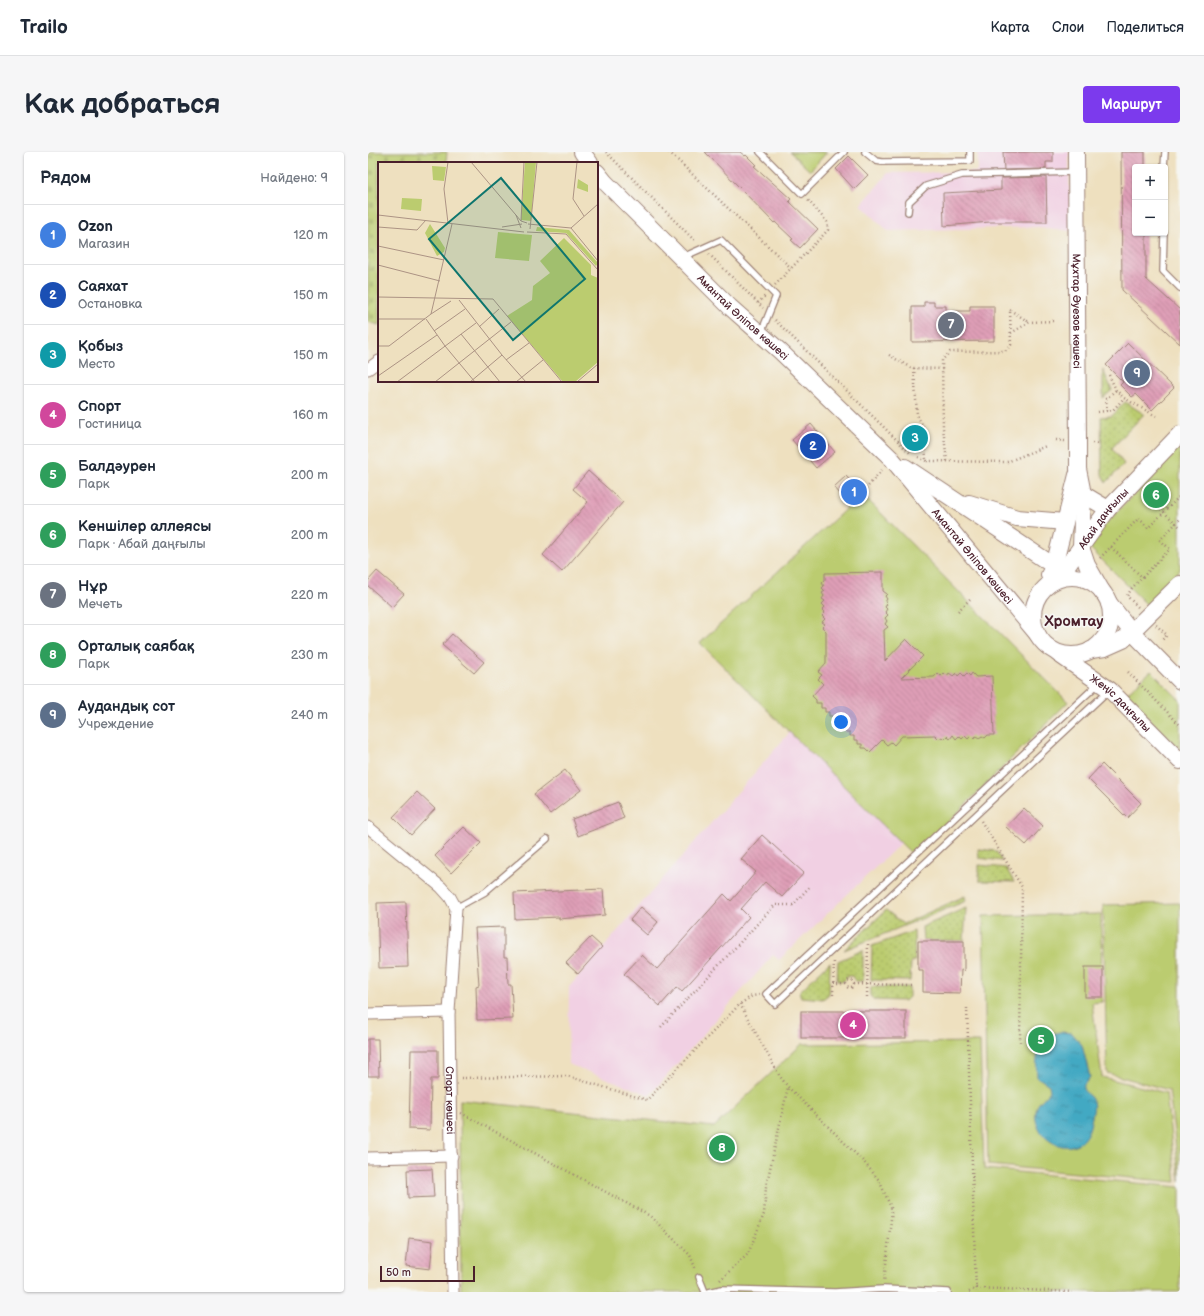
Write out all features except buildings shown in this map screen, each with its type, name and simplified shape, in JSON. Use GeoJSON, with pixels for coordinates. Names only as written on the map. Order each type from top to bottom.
{"type":"FeatureCollection","features":[{"type":"Feature","properties":{"kind":"main road"},"geometry":{"type":"LineString","coordinates":[[582,152],[589,162]]}},
{"type":"Feature","properties":{"kind":"main road","name":"Мұхтар Әуезов көшесі"},"geometry":{"type":"LineString","coordinates":[[1076,152],[1078,469],[1083,494],[1081,547],[1087,565],[1106,598]]}},
{"type":"Feature","properties":{"kind":"main road","name":"Амантай Әліпов көшесі"},"geometry":{"type":"LineString","coordinates":[[600,180],[760,335],[786,357],[892,459],[1038,635]]}},
{"type":"Feature","properties":{"kind":"main road","name":"Абай даңғылы"},"geometry":{"type":"LineString","coordinates":[[1063,572],[1108,509],[1180,434]]}},
{"type":"Feature","properties":{"kind":"main road","name":"Амантай Әліпов көшесі"},"geometry":{"type":"LineString","coordinates":[[892,459],[1063,572]]}},
{"type":"Feature","properties":{"kind":"main road","name":"Мұхтар Әуезов көшесі"},"geometry":{"type":"LineString","coordinates":[[1039,595],[1063,572],[1065,522],[1078,469]]}},
{"type":"Feature","properties":{"kind":"main road"},"geometry":{"type":"LineString","coordinates":[[1083,494],[1108,509]]}},
{"type":"Feature","properties":{"kind":"main road"},"geometry":{"type":"LineString","coordinates":[[953,499],[1017,518],[1065,522]]}},
{"type":"Feature","properties":{"kind":"main road"},"geometry":{"type":"LineString","coordinates":[[1106,598],[1111,614],[1108,630],[1100,644],[1091,650],[1080,655],[1067,655],[1054,651],[1045,644],[1038,635],[1034,624],[1033,614],[1039,595],[1053,582],[1062,578],[1063,572],[1090,582],[1106,598],[1132,632],[1180,681]]}},
{"type":"Feature","properties":{"kind":"main road"},"geometry":{"type":"LineString","coordinates":[[1091,650],[1114,646],[1132,632],[1180,584]]}},
{"type":"Feature","properties":{"kind":"main road","name":"Жеңіс даңғылы"},"geometry":{"type":"LineString","coordinates":[[1054,651],[1104,687],[1180,761]]}},
{"type":"Feature","properties":{"kind":"street"},"geometry":{"type":"LineString","coordinates":[[368,369],[378,362]]}},
{"type":"Feature","properties":{"kind":"street"},"geometry":{"type":"LineString","coordinates":[[368,827],[441,887],[450,897],[456,908]]}},
{"type":"Feature","properties":{"kind":"street","name":"Спорт көшесі"},"geometry":{"type":"LineString","coordinates":[[453,1292],[449,1012],[456,908]]}},
{"type":"Feature","properties":{"kind":"street"},"geometry":{"type":"LineString","coordinates":[[368,1014],[449,1012]]}},
{"type":"Feature","properties":{"kind":"street"},"geometry":{"type":"LineString","coordinates":[[368,1158],[452,1156]]}},
{"type":"Feature","properties":{"kind":"lane"},"geometry":{"type":"LineString","coordinates":[[760,152],[802,194],[844,152]]}},
{"type":"Feature","properties":{"kind":"lane"},"geometry":{"type":"LineString","coordinates":[[865,152],[870,157],[882,162],[970,161],[970,152]]}},
{"type":"Feature","properties":{"kind":"lane"},"geometry":{"type":"LineString","coordinates":[[1164,164],[1165,152]]}},
{"type":"Feature","properties":{"kind":"lane"},"geometry":{"type":"LineString","coordinates":[[908,212],[909,202],[926,186],[962,175],[1076,172]]}},
{"type":"Feature","properties":{"kind":"lane"},"geometry":{"type":"LineString","coordinates":[[1164,236],[1163,271],[1180,288]]}},
{"type":"Feature","properties":{"kind":"lane"},"geometry":{"type":"LineString","coordinates":[[681,258],[721,240],[776,296],[760,335]]}},
{"type":"Feature","properties":{"kind":"lane"},"geometry":{"type":"LineString","coordinates":[[1104,687],[976,814],[775,1004],[766,994],[1104,687]]}},
{"type":"Feature","properties":{"kind":"lane"},"geometry":{"type":"LineString","coordinates":[[456,908],[485,892],[547,839]]}},
{"type":"Feature","properties":{"kind":"lane"},"geometry":{"type":"LineString","coordinates":[[699,1277],[705,1292]]}},
{"type":"Feature","properties":{"kind":"lane"},"geometry":{"type":"LineString","coordinates":[[709,1292],[722,1289],[835,1292],[883,1289],[948,1292]]}},
{"type":"Feature","properties":{"kind":"path"},"geometry":{"type":"LineString","coordinates":[[669,152],[792,268]]}},
{"type":"Feature","properties":{"kind":"path"},"geometry":{"type":"LineString","coordinates":[[758,303],[828,230],[827,222],[802,194]]}},
{"type":"Feature","properties":{"kind":"path"},"geometry":{"type":"LineString","coordinates":[[947,461],[943,428],[942,360],[950,352],[1004,352],[1011,345],[1010,310],[1030,322]]}},
{"type":"Feature","properties":{"kind":"path"},"geometry":{"type":"LineString","coordinates":[[1011,333],[1030,322],[1054,321]]}},
{"type":"Feature","properties":{"kind":"path"},"geometry":{"type":"LineString","coordinates":[[889,355],[911,368],[942,369]]}},
{"type":"Feature","properties":{"kind":"path"},"geometry":{"type":"LineString","coordinates":[[914,368],[917,416],[925,430],[926,461],[1007,462],[1046,446]]}},
{"type":"Feature","properties":{"kind":"path"},"geometry":{"type":"LineString","coordinates":[[1109,375],[1116,390],[1124,398],[1156,416]]}},
{"type":"Feature","properties":{"kind":"path"},"geometry":{"type":"LineString","coordinates":[[1107,411],[1106,399],[1116,390]]}},
{"type":"Feature","properties":{"kind":"path"},"geometry":{"type":"LineString","coordinates":[[1098,412],[1113,410],[1124,398]]}},
{"type":"Feature","properties":{"kind":"path"},"geometry":{"type":"LineString","coordinates":[[863,492],[892,459]]}},
{"type":"Feature","properties":{"kind":"path"},"geometry":{"type":"LineString","coordinates":[[1132,483],[1180,527]]}},
{"type":"Feature","properties":{"kind":"path"},"geometry":{"type":"LineString","coordinates":[[1100,558],[1139,518],[1148,528],[1180,496]]}},
{"type":"Feature","properties":{"kind":"path"},"geometry":{"type":"LineString","coordinates":[[1132,588],[1170,549],[1160,540],[1180,519]]}},
{"type":"Feature","properties":{"kind":"path"},"geometry":{"type":"LineString","coordinates":[[1111,547],[1142,577]]}},
{"type":"Feature","properties":{"kind":"path"},"geometry":{"type":"LineString","coordinates":[[958,611],[970,599]]}},
{"type":"Feature","properties":{"kind":"path"},"geometry":{"type":"LineString","coordinates":[[1128,672],[1180,724]]}},
{"type":"Feature","properties":{"kind":"path"},"geometry":{"type":"LineString","coordinates":[[976,814],[1022,887],[1020,1042]]}},
{"type":"Feature","properties":{"kind":"path"},"geometry":{"type":"LineString","coordinates":[[661,1027],[775,905],[793,905],[811,885]]}},
{"type":"Feature","properties":{"kind":"path"},"geometry":{"type":"LineString","coordinates":[[867,997],[868,944]]}},
{"type":"Feature","properties":{"kind":"path"},"geometry":{"type":"LineString","coordinates":[[833,995],[834,957]]}},
{"type":"Feature","properties":{"kind":"path"},"geometry":{"type":"LineString","coordinates":[[833,984],[846,984],[849,980],[854,984],[913,985]]}},
{"type":"Feature","properties":{"kind":"path"},"geometry":{"type":"LineString","coordinates":[[846,984],[847,987],[850,988],[854,984]]}},
{"type":"Feature","properties":{"kind":"path"},"geometry":{"type":"LineString","coordinates":[[449,1079],[567,1076],[647,1100],[740,1004],[752,996],[766,994]]}},
{"type":"Feature","properties":{"kind":"path"},"geometry":{"type":"LineString","coordinates":[[740,1004],[779,1074],[788,1087],[863,1161],[879,1180],[892,1210],[883,1289]]}},
{"type":"Feature","properties":{"kind":"path"},"geometry":{"type":"LineString","coordinates":[[967,1008],[976,1292]]}},
{"type":"Feature","properties":{"kind":"path"},"geometry":{"type":"LineString","coordinates":[[717,1282],[748,1254],[764,1214],[766,1187],[788,1087]]}},
{"type":"Feature","properties":{"kind":"path"},"geometry":{"type":"LineString","coordinates":[[450,1107],[650,1216],[690,1255],[699,1277]]}},
{"type":"Feature","properties":{"kind":"path"},"geometry":{"type":"LineString","coordinates":[[969,1292],[976,1288],[1072,1292]]}},
{"type":"Feature","properties":{"kind":"shaded area"},"geometry":{"type":"Polygon","coordinates":[[[978,152],[1069,152],[1070,231],[1039,227],[888,231],[861,205],[888,173],[978,172],[978,152]]]}},
{"type":"Feature","properties":{"kind":"shaded area"},"geometry":{"type":"Polygon","coordinates":[[[790,732],[901,843],[779,960],[773,955],[650,1095],[568,1064],[569,987],[790,732]]]}},
{"type":"Feature","properties":{"kind":"green space"},"geometry":{"type":"Polygon","coordinates":[[[368,152],[447,152],[446,162],[378,162],[378,325],[368,322],[368,152]]]}},
{"type":"Feature","properties":{"kind":"green space"},"geometry":{"type":"Polygon","coordinates":[[[790,152],[827,152],[810,171],[790,152]]]}},
{"type":"Feature","properties":{"kind":"green space"},"geometry":{"type":"Polygon","coordinates":[[[1103,370],[1112,390],[1103,398],[1103,370]]]}},
{"type":"Feature","properties":{"kind":"green space"},"geometry":{"type":"Polygon","coordinates":[[[1125,402],[1144,414],[1112,448],[1124,464],[1106,483],[1102,474],[1101,417],[1112,416],[1125,402]]]}},
{"type":"Feature","properties":{"kind":"green space"},"geometry":{"type":"Polygon","coordinates":[[[1180,446],[1180,570],[1147,605],[1086,544],[1180,446]]]}},
{"type":"Feature","properties":{"kind":"green space"},"geometry":{"type":"Polygon","coordinates":[[[862,494],[1068,702],[914,856],[700,643],[862,494]]]}},
{"type":"Feature","properties":{"kind":"green space"},"geometry":{"type":"Polygon","coordinates":[[[1151,671],[1180,700],[1180,750],[1125,695],[1151,671]]]}},
{"type":"Feature","properties":{"kind":"green space"},"geometry":{"type":"Polygon","coordinates":[[[978,849],[996,851],[1002,861],[979,858],[978,849]]]}},
{"type":"Feature","properties":{"kind":"green space"},"geometry":{"type":"Polygon","coordinates":[[[979,865],[1006,868],[1014,882],[979,881],[979,865]]]}},
{"type":"Feature","properties":{"kind":"green space"},"geometry":{"type":"Polygon","coordinates":[[[965,896],[966,901],[844,950],[886,910],[903,924],[965,896]]]}},
{"type":"Feature","properties":{"kind":"green space"},"geometry":{"type":"Polygon","coordinates":[[[1180,903],[1180,1182],[1169,1090],[1107,1073],[1103,905],[1180,903]]]}},
{"type":"Feature","properties":{"kind":"green space"},"geometry":{"type":"Polygon","coordinates":[[[966,908],[964,941],[923,941],[922,927],[966,908]]]}},
{"type":"Feature","properties":{"kind":"green space"},"geometry":{"type":"Polygon","coordinates":[[[1101,914],[1102,1002],[1092,1003],[1102,1077],[1166,1093],[1176,1182],[988,1165],[983,916],[1101,914]]]}},
{"type":"Feature","properties":{"kind":"green space"},"geometry":{"type":"Polygon","coordinates":[[[914,931],[915,961],[911,961],[910,981],[871,980],[872,946],[914,931]]]}},
{"type":"Feature","properties":{"kind":"green space"},"geometry":{"type":"Polygon","coordinates":[[[863,950],[863,981],[855,981],[852,976],[847,976],[844,981],[837,981],[838,961],[863,950]]]}},
{"type":"Feature","properties":{"kind":"green space"},"geometry":{"type":"Polygon","coordinates":[[[830,962],[829,994],[823,999],[801,997],[799,992],[830,962]]]}},
{"type":"Feature","properties":{"kind":"green space"},"geometry":{"type":"Polygon","coordinates":[[[871,987],[909,987],[909,997],[905,1001],[874,1000],[871,995],[871,987]]]}},
{"type":"Feature","properties":{"kind":"green space"},"geometry":{"type":"Polygon","coordinates":[[[980,1042],[984,1169],[1180,1187],[1180,1292],[461,1292],[460,1100],[714,1127],[802,1044],[980,1042]]]}},
{"type":"Feature","properties":{"kind":"water"},"geometry":{"type":"Polygon","coordinates":[[[1060,1032],[1072,1033],[1082,1045],[1090,1077],[1083,1089],[1094,1103],[1091,1122],[1086,1136],[1078,1144],[1067,1146],[1057,1144],[1047,1139],[1040,1130],[1036,1119],[1038,1105],[1050,1091],[1049,1085],[1037,1077],[1038,1055],[1040,1048],[1047,1038],[1060,1032]]]}},
{"type":"Feature","properties":{"kind":"place","name":"Нұр"},"geometry":{"type":"Point","coordinates":[951,325]}},
{"type":"Feature","properties":{"kind":"place","name":"Аудандық сот"},"geometry":{"type":"Point","coordinates":[1137,373]}},
{"type":"Feature","properties":{"kind":"place","name":"Қобыз"},"geometry":{"type":"Point","coordinates":[915,438]}},
{"type":"Feature","properties":{"kind":"place","name":"Саяхат"},"geometry":{"type":"Point","coordinates":[813,446]}},
{"type":"Feature","properties":{"kind":"place","name":"Ozon"},"geometry":{"type":"Point","coordinates":[854,492]}},
{"type":"Feature","properties":{"kind":"place","name":"Кеншілер аллеясы"},"geometry":{"type":"Point","coordinates":[1156,495]}},
{"type":"Feature","properties":{"kind":"place","name":"Спорт"},"geometry":{"type":"Point","coordinates":[853,1025]}},
{"type":"Feature","properties":{"kind":"place","name":"Балдәурен"},"geometry":{"type":"Point","coordinates":[1041,1040]}},
{"type":"Feature","properties":{"kind":"place","name":"Орталық саябақ"},"geometry":{"type":"Point","coordinates":[722,1148]}},
{"type":"Feature","properties":{"kind":"district","name":"Хромтау"},"geometry":{"type":"Point","coordinates":[1074,621]}}]}
